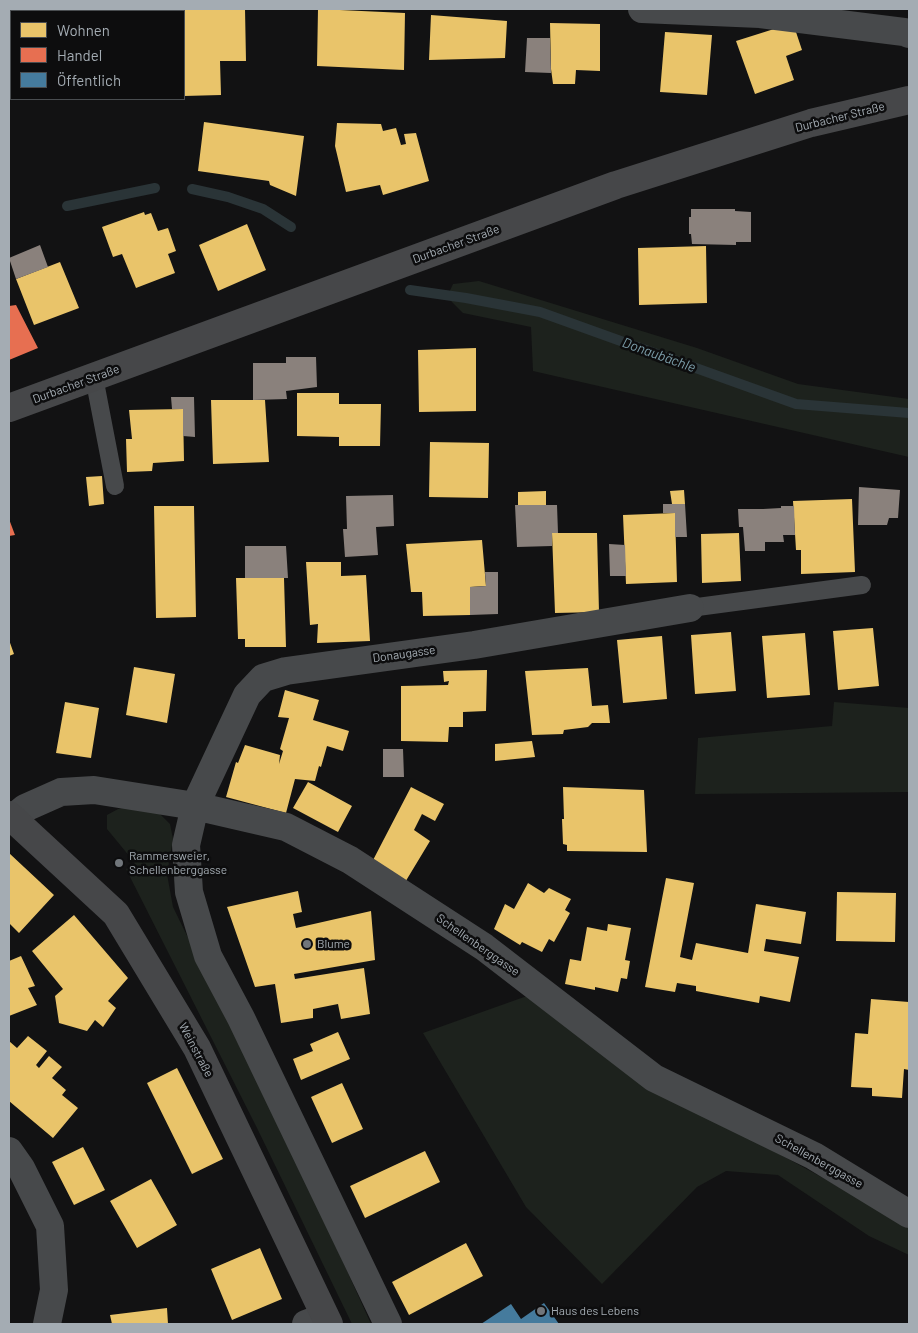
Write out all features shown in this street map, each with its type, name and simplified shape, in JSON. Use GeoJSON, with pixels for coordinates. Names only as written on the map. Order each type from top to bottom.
{"type":"FeatureCollection","features":[{"type":"Feature","properties":{"kind":"street"},"geometry":{"type":"LineString","coordinates":[[642,9],[760,14],[909,34]]}},
{"type":"Feature","properties":{"kind":"street","name":"Durbacher Straße"},"geometry":{"type":"LineString","coordinates":[[9,408],[616,185],[811,123],[909,100]]}},
{"type":"Feature","properties":{"kind":"street","name":"Donaugasse"},"geometry":{"type":"LineString","coordinates":[[195,806],[247,695],[263,678],[286,671],[474,645],[690,608]]}},
{"type":"Feature","properties":{"kind":"street","name":"Schellenberggasse"},"geometry":{"type":"LineString","coordinates":[[11,816],[60,792],[94,790],[195,806],[286,827],[350,860],[484,947],[654,1078],[814,1156],[909,1214]]}},
{"type":"Feature","properties":{"kind":"street"},"geometry":{"type":"LineString","coordinates":[[195,806],[186,845],[189,892],[208,956],[241,1018],[388,1324]]}},
{"type":"Feature","properties":{"kind":"street","name":"Weinstraße"},"geometry":{"type":"LineString","coordinates":[[11,816],[116,914],[197,1048],[320,1322]]}},
{"type":"Feature","properties":{"kind":"street"},"geometry":{"type":"LineString","coordinates":[[9,1151],[21,1168],[50,1226],[54,1290],[47,1324]]}},
{"type":"Feature","properties":{"kind":"lane"},"geometry":{"type":"LineString","coordinates":[[94,377],[115,486]]}},
{"type":"Feature","properties":{"kind":"lane"},"geometry":{"type":"LineString","coordinates":[[690,608],[862,584]]}},
{"type":"Feature","properties":{"kind":"shaded area"},"geometry":{"type":"Polygon","coordinates":[[[479,281],[697,348],[798,384],[909,399],[909,457],[533,371],[531,327],[463,313],[447,297],[453,284],[479,281]]]}},
{"type":"Feature","properties":{"kind":"shaded area"},"geometry":{"type":"Polygon","coordinates":[[[834,702],[909,708],[909,792],[695,794],[698,738],[832,726],[834,702]]]}},
{"type":"Feature","properties":{"kind":"shaded area"},"geometry":{"type":"Polygon","coordinates":[[[136,805],[156,810],[170,824],[173,839],[167,874],[173,907],[297,1160],[371,1324],[352,1324],[257,1128],[126,869],[135,863],[107,829],[107,815],[118,809],[136,805]]]}},
{"type":"Feature","properties":{"kind":"shaded area"},"geometry":{"type":"Polygon","coordinates":[[[527,996],[664,1091],[909,1225],[909,1255],[869,1236],[778,1175],[726,1171],[697,1187],[602,1284],[526,1207],[423,1033],[527,996]]]}},
{"type":"Feature","properties":{"kind":"building: Wohnen"},"geometry":{"type":"Polygon","coordinates":[[[245,9],[246,61],[220,61],[221,95],[185,96],[184,10],[245,9]]]}},
{"type":"Feature","properties":{"kind":"building: Wohnen"},"geometry":{"type":"Polygon","coordinates":[[[318,9],[405,13],[404,70],[317,66],[318,9]]]}},
{"type":"Feature","properties":{"kind":"building: Wohnen"},"geometry":{"type":"Polygon","coordinates":[[[431,15],[507,21],[505,58],[429,60],[431,15]]]}},
{"type":"Feature","properties":{"kind":"building: Wohnen"},"geometry":{"type":"Polygon","coordinates":[[[550,23],[600,24],[600,71],[576,70],[575,84],[553,84],[550,23]]]}},
{"type":"Feature","properties":{"kind":"building: Wohnen"},"geometry":{"type":"Polygon","coordinates":[[[793,23],[802,50],[786,56],[794,80],[755,94],[736,41],[793,23]]]}},
{"type":"Feature","properties":{"kind":"building: Wohnen"},"geometry":{"type":"Polygon","coordinates":[[[665,32],[712,35],[707,95],[660,92],[665,32]]]}},
{"type":"Feature","properties":{"kind":"building: Wohnen"},"geometry":{"type":"Polygon","coordinates":[[[204,122],[304,136],[296,196],[270,185],[269,181],[198,171],[204,122]]]}},
{"type":"Feature","properties":{"kind":"building: Wohnen"},"geometry":{"type":"Polygon","coordinates":[[[337,123],[381,124],[383,131],[396,128],[401,145],[406,144],[404,134],[416,133],[429,181],[383,195],[380,185],[346,192],[335,146],[337,123]]]}},
{"type":"Feature","properties":{"kind":"building: Wohnen"},"geometry":{"type":"Polygon","coordinates":[[[144,212],[145,215],[151,213],[158,231],[168,228],[176,251],[168,254],[175,273],[136,288],[122,254],[113,257],[102,227],[144,212]]]}},
{"type":"Feature","properties":{"kind":"building: Wohnen"},"geometry":{"type":"Polygon","coordinates":[[[247,224],[266,270],[218,291],[199,245],[247,224]]]}},
{"type":"Feature","properties":{"kind":"building: Wohnen"},"geometry":{"type":"Polygon","coordinates":[[[706,246],[707,303],[639,305],[638,248],[706,246]]]}},
{"type":"Feature","properties":{"kind":"building: Wohnen"},"geometry":{"type":"Polygon","coordinates":[[[60,262],[79,308],[34,325],[16,279],[60,262]]]}},
{"type":"Feature","properties":{"kind":"building: Wohnen"},"geometry":{"type":"Polygon","coordinates":[[[476,348],[476,411],[419,412],[418,350],[476,348]]]}},
{"type":"Feature","properties":{"kind":"building: Wohnen"},"geometry":{"type":"Polygon","coordinates":[[[297,393],[339,393],[339,404],[381,404],[380,446],[339,446],[339,437],[297,436],[297,393]]]}},
{"type":"Feature","properties":{"kind":"building: Wohnen"},"geometry":{"type":"Polygon","coordinates":[[[211,400],[265,400],[269,462],[213,464],[211,400]]]}},
{"type":"Feature","properties":{"kind":"building: Wohnen"},"geometry":{"type":"Polygon","coordinates":[[[183,409],[184,461],[153,463],[152,471],[127,472],[126,439],[132,439],[129,410],[183,409]]]}},
{"type":"Feature","properties":{"kind":"building: Wohnen"},"geometry":{"type":"Polygon","coordinates":[[[430,442],[489,443],[488,498],[429,497],[430,442]]]}},
{"type":"Feature","properties":{"kind":"building: Wohnen"},"geometry":{"type":"Polygon","coordinates":[[[102,476],[104,504],[89,506],[86,477],[102,476]]]}},
{"type":"Feature","properties":{"kind":"building: Wohnen"},"geometry":{"type":"Polygon","coordinates":[[[684,490],[685,504],[672,504],[670,491],[684,490]]]}},
{"type":"Feature","properties":{"kind":"building: Wohnen"},"geometry":{"type":"Polygon","coordinates":[[[546,491],[546,505],[518,505],[518,492],[546,491]]]}},
{"type":"Feature","properties":{"kind":"building: Wohnen"},"geometry":{"type":"Polygon","coordinates":[[[852,499],[855,572],[801,574],[801,550],[796,550],[793,501],[852,499]]]}},
{"type":"Feature","properties":{"kind":"building: Wohnen"},"geometry":{"type":"Polygon","coordinates":[[[154,506],[194,506],[196,617],[156,618],[154,506]]]}},
{"type":"Feature","properties":{"kind":"building: Wohnen"},"geometry":{"type":"Polygon","coordinates":[[[675,513],[677,582],[626,584],[623,515],[675,513]]]}},
{"type":"Feature","properties":{"kind":"building: Wohnen"},"geometry":{"type":"Polygon","coordinates":[[[552,533],[597,533],[599,612],[555,613],[552,533]]]}},
{"type":"Feature","properties":{"kind":"building: Wohnen"},"geometry":{"type":"Polygon","coordinates":[[[739,533],[741,581],[702,583],[701,534],[739,533]]]}},
{"type":"Feature","properties":{"kind":"building: Wohnen"},"geometry":{"type":"Polygon","coordinates":[[[482,540],[486,586],[470,587],[470,615],[423,616],[422,592],[411,592],[406,544],[482,540]]]}},
{"type":"Feature","properties":{"kind":"building: Wohnen"},"geometry":{"type":"Polygon","coordinates":[[[306,562],[341,562],[341,576],[366,575],[370,641],[317,643],[318,624],[310,625],[306,562]]]}},
{"type":"Feature","properties":{"kind":"building: Wohnen"},"geometry":{"type":"Polygon","coordinates":[[[236,578],[284,578],[286,647],[245,647],[245,639],[238,639],[236,578]]]}},
{"type":"Feature","properties":{"kind":"building: Wohnen"},"geometry":{"type":"Polygon","coordinates":[[[873,628],[879,686],[838,690],[833,631],[873,628]]]}},
{"type":"Feature","properties":{"kind":"building: Wohnen"},"geometry":{"type":"Polygon","coordinates":[[[731,632],[736,691],[695,694],[691,635],[731,632]]]}},
{"type":"Feature","properties":{"kind":"building: Wohnen"},"geometry":{"type":"Polygon","coordinates":[[[805,633],[810,695],[767,698],[762,636],[805,633]]]}},
{"type":"Feature","properties":{"kind":"building: Wohnen"},"geometry":{"type":"Polygon","coordinates":[[[662,636],[667,699],[623,703],[617,640],[662,636]]]}},
{"type":"Feature","properties":{"kind":"building: Wohnen"},"geometry":{"type":"Polygon","coordinates":[[[9,640],[14,654],[9,656],[9,640]]]}},
{"type":"Feature","properties":{"kind":"building: Wohnen"},"geometry":{"type":"Polygon","coordinates":[[[134,667],[175,674],[167,723],[126,715],[134,667]]]}},
{"type":"Feature","properties":{"kind":"building: Wohnen"},"geometry":{"type":"Polygon","coordinates":[[[588,668],[592,706],[608,705],[610,723],[592,723],[588,727],[564,730],[563,734],[532,735],[525,671],[588,668]]]}},
{"type":"Feature","properties":{"kind":"building: Wohnen"},"geometry":{"type":"Polygon","coordinates":[[[487,670],[486,711],[463,712],[463,727],[449,727],[448,742],[401,741],[401,686],[448,685],[449,681],[444,682],[443,671],[487,670]]]}},
{"type":"Feature","properties":{"kind":"building: Wohnen"},"geometry":{"type":"Polygon","coordinates":[[[285,690],[319,700],[313,720],[349,731],[343,751],[327,746],[315,781],[295,779],[286,813],[226,797],[236,762],[238,763],[245,745],[280,755],[279,764],[283,751],[280,749],[289,718],[278,717],[285,690]]]}},
{"type":"Feature","properties":{"kind":"building: Wohnen"},"geometry":{"type":"Polygon","coordinates":[[[65,702],[99,708],[91,758],[56,753],[65,702]]]}},
{"type":"Feature","properties":{"kind":"building: Wohnen"},"geometry":{"type":"Polygon","coordinates":[[[532,741],[535,757],[495,761],[495,744],[532,741]]]}},
{"type":"Feature","properties":{"kind":"building: Wohnen"},"geometry":{"type":"Polygon","coordinates":[[[308,782],[352,806],[338,832],[293,808],[308,782]]]}},
{"type":"Feature","properties":{"kind":"building: Wohnen"},"geometry":{"type":"Polygon","coordinates":[[[411,787],[444,804],[435,821],[422,814],[414,830],[430,841],[404,884],[371,864],[411,787]]]}},
{"type":"Feature","properties":{"kind":"building: Wohnen"},"geometry":{"type":"Polygon","coordinates":[[[563,787],[644,790],[647,852],[567,851],[567,845],[563,844],[563,787]]]}},
{"type":"Feature","properties":{"kind":"building: Wohnen"},"geometry":{"type":"Polygon","coordinates":[[[9,853],[54,895],[19,933],[9,923],[9,853]]]}},
{"type":"Feature","properties":{"kind":"building: Wohnen"},"geometry":{"type":"Polygon","coordinates":[[[666,878],[694,883],[680,957],[692,960],[696,943],[748,953],[756,904],[806,912],[801,944],[766,939],[764,951],[799,957],[790,1002],[760,996],[759,1003],[696,991],[696,986],[677,983],[675,992],[645,987],[666,878]]]}},
{"type":"Feature","properties":{"kind":"building: Wohnen"},"geometry":{"type":"Polygon","coordinates":[[[528,883],[544,893],[549,888],[571,899],[565,910],[570,913],[554,942],[549,939],[542,952],[522,942],[520,945],[494,929],[505,904],[514,909],[528,883]]]}},
{"type":"Feature","properties":{"kind":"building: Wohnen","name":"Blume"},"geometry":{"type":"Polygon","coordinates":[[[298,891],[302,912],[293,914],[296,928],[371,911],[375,960],[294,974],[295,979],[364,968],[370,1014],[341,1019],[338,1004],[313,1009],[313,1018],[281,1023],[275,984],[255,987],[227,907],[298,891]]]}},
{"type":"Feature","properties":{"kind":"building: Wohnen"},"geometry":{"type":"Polygon","coordinates":[[[837,892],[896,893],[895,942],[836,941],[837,892]]]}},
{"type":"Feature","properties":{"kind":"building: Wohnen"},"geometry":{"type":"Polygon","coordinates":[[[74,915],[128,978],[108,1001],[116,1008],[103,1027],[95,1020],[87,1031],[59,1023],[55,996],[63,989],[32,951],[74,915]]]}},
{"type":"Feature","properties":{"kind":"building: Wohnen"},"geometry":{"type":"Polygon","coordinates":[[[608,924],[631,928],[625,960],[630,961],[627,979],[621,978],[618,992],[595,987],[595,990],[565,984],[570,959],[581,961],[587,927],[607,931],[608,924]]]}},
{"type":"Feature","properties":{"kind":"building: Wohnen"},"geometry":{"type":"Polygon","coordinates":[[[21,956],[35,986],[28,988],[37,1005],[9,1016],[9,961],[21,956]]]}},
{"type":"Feature","properties":{"kind":"building: Wohnen"},"geometry":{"type":"Polygon","coordinates":[[[871,999],[909,1002],[909,1070],[904,1069],[902,1098],[872,1096],[872,1088],[851,1087],[855,1033],[868,1034],[871,999]]]}},
{"type":"Feature","properties":{"kind":"building: Wohnen"},"geometry":{"type":"Polygon","coordinates":[[[338,1032],[350,1059],[301,1080],[293,1059],[313,1051],[310,1044],[338,1032]]]}},
{"type":"Feature","properties":{"kind":"building: Wohnen"},"geometry":{"type":"Polygon","coordinates":[[[28,1036],[47,1051],[36,1065],[39,1068],[49,1056],[62,1067],[52,1078],[66,1090],[62,1095],[78,1108],[53,1138],[9,1101],[9,1041],[17,1048],[28,1036]]]}},
{"type":"Feature","properties":{"kind":"building: Wohnen"},"geometry":{"type":"Polygon","coordinates":[[[177,1068],[223,1159],[192,1174],[147,1083],[177,1068]]]}},
{"type":"Feature","properties":{"kind":"building: Wohnen"},"geometry":{"type":"Polygon","coordinates":[[[342,1083],[363,1129],[332,1143],[311,1097],[342,1083]]]}},
{"type":"Feature","properties":{"kind":"building: Wohnen"},"geometry":{"type":"Polygon","coordinates":[[[83,1147],[105,1190],[74,1205],[52,1162],[83,1147]]]}},
{"type":"Feature","properties":{"kind":"building: Wohnen"},"geometry":{"type":"Polygon","coordinates":[[[425,1151],[440,1182],[365,1218],[350,1186],[425,1151]]]}},
{"type":"Feature","properties":{"kind":"building: Wohnen"},"geometry":{"type":"Polygon","coordinates":[[[151,1179],[177,1225],[137,1248],[110,1201],[151,1179]]]}},
{"type":"Feature","properties":{"kind":"building: Wohnen"},"geometry":{"type":"Polygon","coordinates":[[[466,1243],[483,1276],[409,1315],[392,1282],[466,1243]]]}},
{"type":"Feature","properties":{"kind":"building: Wohnen"},"geometry":{"type":"Polygon","coordinates":[[[260,1248],[282,1299],[232,1320],[211,1269],[260,1248]]]}},
{"type":"Feature","properties":{"kind":"building: Wohnen"},"geometry":{"type":"Polygon","coordinates":[[[167,1308],[168,1324],[112,1324],[110,1315],[167,1308]]]}},
{"type":"Feature","properties":{"kind":"building: Handel"},"geometry":{"type":"Polygon","coordinates":[[[16,305],[38,348],[9,360],[9,306],[16,305]]]}},
{"type":"Feature","properties":{"kind":"building: Handel"},"geometry":{"type":"Polygon","coordinates":[[[9,519],[15,535],[9,536],[9,519]]]}},
{"type":"Feature","properties":{"kind":"building: Öffentlich","name":"Haus des Lebens"},"geometry":{"type":"Polygon","coordinates":[[[544,1303],[559,1324],[481,1324],[511,1304],[521,1319],[544,1303]]]}},
{"type":"Feature","properties":{"kind":"building: Industrie"},"geometry":{"type":"Polygon","coordinates":[[[527,38],[550,38],[551,73],[525,72],[527,38]]]}},
{"type":"Feature","properties":{"kind":"building: Industrie"},"geometry":{"type":"Polygon","coordinates":[[[691,209],[735,209],[735,211],[751,212],[751,242],[736,242],[736,245],[692,244],[691,234],[689,234],[691,209]]]}},
{"type":"Feature","properties":{"kind":"building: Industrie"},"geometry":{"type":"Polygon","coordinates":[[[40,245],[48,267],[16,279],[9,258],[40,245]]]}},
{"type":"Feature","properties":{"kind":"building: Industrie"},"geometry":{"type":"Polygon","coordinates":[[[286,357],[316,357],[317,387],[286,391],[287,399],[253,400],[253,363],[286,363],[286,357]]]}},
{"type":"Feature","properties":{"kind":"building: Industrie"},"geometry":{"type":"Polygon","coordinates":[[[171,397],[194,397],[195,437],[183,436],[183,409],[172,409],[171,397]]]}},
{"type":"Feature","properties":{"kind":"building: Industrie"},"geometry":{"type":"Polygon","coordinates":[[[859,487],[900,490],[898,518],[889,518],[887,525],[858,525],[859,487]]]}},
{"type":"Feature","properties":{"kind":"building: Industrie"},"geometry":{"type":"Polygon","coordinates":[[[393,495],[394,526],[376,527],[378,555],[345,557],[343,529],[347,529],[346,496],[393,495]]]}},
{"type":"Feature","properties":{"kind":"building: Industrie"},"geometry":{"type":"Polygon","coordinates":[[[663,504],[685,504],[687,537],[675,537],[675,513],[663,513],[663,504]]]}},
{"type":"Feature","properties":{"kind":"building: Industrie"},"geometry":{"type":"Polygon","coordinates":[[[515,505],[557,505],[558,533],[552,533],[552,546],[517,547],[515,505]]]}},
{"type":"Feature","properties":{"kind":"building: Industrie"},"geometry":{"type":"Polygon","coordinates":[[[781,506],[794,506],[795,535],[783,535],[784,542],[765,542],[765,551],[745,551],[743,527],[739,527],[738,509],[781,508],[781,506]]]}},
{"type":"Feature","properties":{"kind":"building: Industrie"},"geometry":{"type":"Polygon","coordinates":[[[609,544],[625,545],[626,576],[610,576],[609,544]]]}},
{"type":"Feature","properties":{"kind":"building: Industrie"},"geometry":{"type":"Polygon","coordinates":[[[245,546],[286,546],[288,578],[245,578],[245,546]]]}},
{"type":"Feature","properties":{"kind":"building: Industrie"},"geometry":{"type":"Polygon","coordinates":[[[485,572],[498,572],[498,614],[470,615],[470,587],[486,586],[485,572]]]}},
{"type":"Feature","properties":{"kind":"building: Industrie"},"geometry":{"type":"Polygon","coordinates":[[[383,749],[403,749],[404,777],[383,777],[383,749]]]}},
{"type":"Feature","properties":{"kind":"waterway","name":"Donaubächle"},"geometry":{"type":"LineString","coordinates":[[67,206],[155,188]]}},
{"type":"Feature","properties":{"kind":"waterway","name":"Donaubächle"},"geometry":{"type":"LineString","coordinates":[[192,189],[228,197],[263,209],[291,227]]}},
{"type":"Feature","properties":{"kind":"waterway","name":"Donaubächle"},"geometry":{"type":"LineString","coordinates":[[410,290],[540,312],[796,404],[909,413]]}},
{"type":"Feature","properties":{"kind":"place","name":"Rammersweier, Schellenberggasse"},"geometry":{"type":"Point","coordinates":[119,863]}},
{"type":"Feature","properties":{"kind":"place","name":"Blume"},"geometry":{"type":"Point","coordinates":[307,944]}},
{"type":"Feature","properties":{"kind":"place","name":"Haus des Lebens"},"geometry":{"type":"Point","coordinates":[541,1311]}}]}
